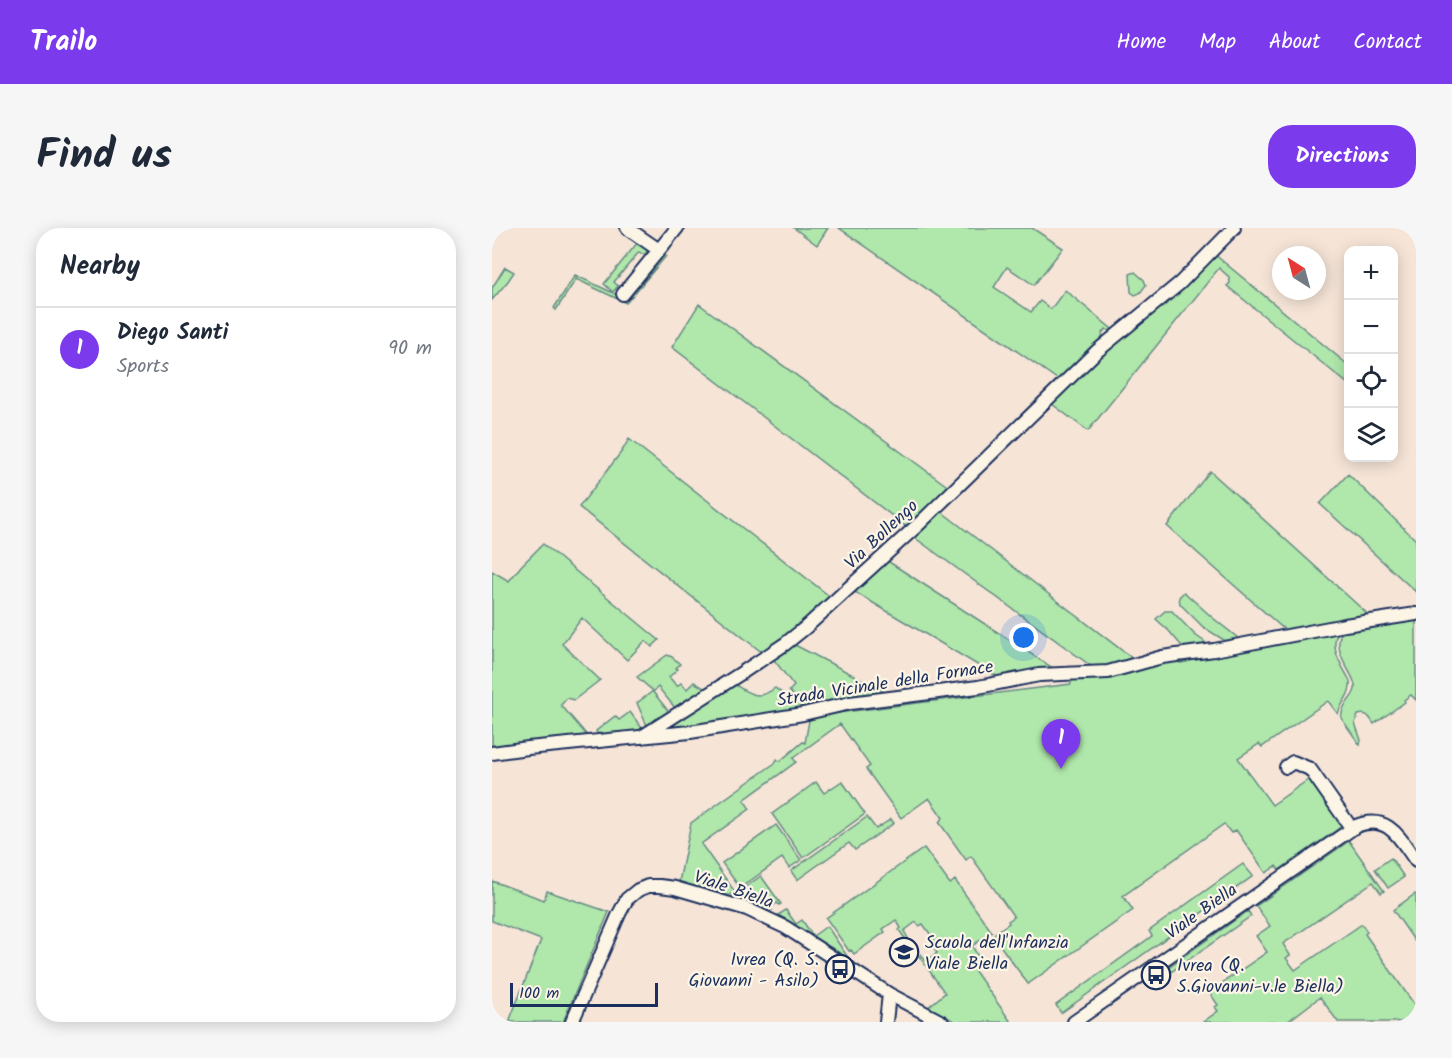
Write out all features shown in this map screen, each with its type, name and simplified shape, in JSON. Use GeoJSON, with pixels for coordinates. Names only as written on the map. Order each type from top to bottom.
{"type":"FeatureCollection","features":[{"type":"Feature","properties":{"kind":"street"},"geometry":{"type":"LineString","coordinates":[[627,228],[659,250]]}},
{"type":"Feature","properties":{"kind":"street"},"geometry":{"type":"LineString","coordinates":[[623,294],[677,228]]}},
{"type":"Feature","properties":{"kind":"street","name":"Via Bollengo"},"geometry":{"type":"LineString","coordinates":[[492,753],[643,737],[785,644],[836,601],[920,523],[1096,352],[1180,283],[1234,228]]}},
{"type":"Feature","properties":{"kind":"street","name":"Strada Vicinale della Fornace"},"geometry":{"type":"LineString","coordinates":[[643,737],[803,714],[850,703],[978,687],[1039,675],[1108,672],[1162,657],[1416,614]]}},
{"type":"Feature","properties":{"kind":"street"},"geometry":{"type":"LineString","coordinates":[[1286,767],[1293,762],[1310,769],[1351,830],[1364,823],[1386,825],[1398,836],[1416,861]]}},
{"type":"Feature","properties":{"kind":"street","name":"Viale Biella"},"geometry":{"type":"LineString","coordinates":[[1074,1022],[1351,830]]}},
{"type":"Feature","properties":{"kind":"street","name":"Viale Biella"},"geometry":{"type":"LineString","coordinates":[[572,1022],[627,899],[638,890],[648,886],[675,888],[724,901],[768,918],[814,944],[889,993],[942,1022]]}},
{"type":"Feature","properties":{"kind":"street"},"geometry":{"type":"LineString","coordinates":[[886,1022],[889,993]]}},
{"type":"Feature","properties":{"kind":"green space"},"geometry":{"type":"Polygon","coordinates":[[[794,228],[828,228],[817,245],[794,228]]]}},
{"type":"Feature","properties":{"kind":"green space"},"geometry":{"type":"Polygon","coordinates":[[[839,228],[1032,228],[1063,248],[1034,285],[1007,267],[994,287],[1031,312],[1040,301],[1051,309],[1065,290],[1112,329],[1109,331],[1106,329],[1102,333],[1103,336],[1088,350],[1090,352],[1060,381],[839,228]]]}},
{"type":"Feature","properties":{"kind":"green space"},"geometry":{"type":"Polygon","coordinates":[[[638,242],[649,249],[644,255],[639,252],[614,282],[618,286],[613,292],[604,284],[638,242]]]}},
{"type":"Feature","properties":{"kind":"green space"},"geometry":{"type":"Polygon","coordinates":[[[662,253],[666,256],[626,303],[576,279],[556,310],[554,308],[575,275],[624,298],[662,253]]]}},
{"type":"Feature","properties":{"kind":"green space"},"geometry":{"type":"Polygon","coordinates":[[[1214,254],[1344,362],[1344,381],[1227,286],[1230,283],[1229,277],[1219,268],[1088,431],[1048,401],[1214,254]]]}},
{"type":"Feature","properties":{"kind":"green space"},"geometry":{"type":"Polygon","coordinates":[[[505,267],[514,272],[492,300],[492,288],[505,267]]]}},
{"type":"Feature","properties":{"kind":"green space"},"geometry":{"type":"Polygon","coordinates":[[[1135,272],[1146,285],[1140,293],[1135,295],[1131,292],[1130,274],[1135,272]]]}},
{"type":"Feature","properties":{"kind":"green space"},"geometry":{"type":"Polygon","coordinates":[[[699,304],[950,488],[908,528],[672,347],[699,304]]]}},
{"type":"Feature","properties":{"kind":"green space"},"geometry":{"type":"Polygon","coordinates":[[[629,439],[833,599],[764,654],[579,507],[629,439]]]}},
{"type":"Feature","properties":{"kind":"green space"},"geometry":{"type":"Polygon","coordinates":[[[1210,471],[1372,618],[1287,632],[1167,526],[1210,471]]]}},
{"type":"Feature","properties":{"kind":"green space"},"geometry":{"type":"Polygon","coordinates":[[[1348,474],[1416,540],[1416,592],[1320,504],[1348,474]]]}},
{"type":"Feature","properties":{"kind":"green space"},"geometry":{"type":"Polygon","coordinates":[[[938,509],[1137,662],[1098,671],[911,535],[938,509]]]}},
{"type":"Feature","properties":{"kind":"green space"},"geometry":{"type":"Polygon","coordinates":[[[543,544],[659,640],[652,647],[645,641],[627,660],[582,618],[562,644],[600,680],[574,700],[567,698],[561,705],[591,740],[492,751],[492,571],[509,581],[543,544]]]}},
{"type":"Feature","properties":{"kind":"green space"},"geometry":{"type":"Polygon","coordinates":[[[886,560],[1059,672],[1001,679],[853,591],[886,560]]]}},
{"type":"Feature","properties":{"kind":"green space"},"geometry":{"type":"Polygon","coordinates":[[[1184,592],[1243,642],[1227,642],[1203,627],[1180,604],[1179,597],[1184,592]]]}},
{"type":"Feature","properties":{"kind":"green space"},"geometry":{"type":"Polygon","coordinates":[[[1165,611],[1172,611],[1205,642],[1203,648],[1186,651],[1156,619],[1165,611]]]}},
{"type":"Feature","properties":{"kind":"green space"},"geometry":{"type":"Polygon","coordinates":[[[1416,617],[1416,700],[1411,695],[1404,700],[1405,702],[1374,724],[1366,715],[1358,715],[1355,723],[1361,740],[1360,745],[1341,718],[1343,709],[1355,687],[1339,648],[1342,630],[1416,617]]]}},
{"type":"Feature","properties":{"kind":"green space"},"geometry":{"type":"Polygon","coordinates":[[[1340,628],[1336,635],[1335,649],[1350,681],[1350,686],[1338,714],[1328,701],[1262,747],[1259,744],[1238,758],[1272,805],[1312,777],[1339,815],[1336,817],[1342,826],[1279,870],[1276,866],[1266,873],[1236,830],[1231,833],[1224,824],[1123,896],[1133,910],[1028,984],[994,937],[995,933],[1014,917],[971,856],[966,860],[939,822],[943,818],[929,798],[901,818],[866,769],[870,766],[840,724],[793,758],[796,762],[744,800],[750,809],[701,844],[735,892],[728,896],[679,882],[691,823],[775,763],[777,759],[780,761],[803,742],[805,743],[810,715],[834,709],[837,713],[1071,684],[1071,677],[1174,658],[1180,663],[1187,662],[1186,658],[1340,628]]]}},
{"type":"Feature","properties":{"kind":"green space"},"geometry":{"type":"Polygon","coordinates":[[[791,643],[892,695],[658,733],[732,683],[758,695],[775,688],[790,699],[793,695],[789,691],[794,686],[771,656],[791,643]]]}},
{"type":"Feature","properties":{"kind":"green space"},"geometry":{"type":"Polygon","coordinates":[[[667,655],[680,664],[669,677],[677,686],[681,683],[687,689],[694,682],[705,691],[676,709],[658,687],[653,692],[670,713],[648,728],[637,703],[653,691],[637,677],[667,655]]]}},
{"type":"Feature","properties":{"kind":"green space"},"geometry":{"type":"Polygon","coordinates":[[[630,712],[644,731],[600,737],[596,731],[615,716],[619,720],[630,712]]]}},
{"type":"Feature","properties":{"kind":"green space"},"geometry":{"type":"Polygon","coordinates":[[[842,781],[865,814],[803,858],[772,814],[816,782],[824,793],[842,781]]]}},
{"type":"Feature","properties":{"kind":"green space"},"geometry":{"type":"Polygon","coordinates":[[[867,817],[876,829],[891,819],[894,823],[855,850],[849,843],[797,880],[791,871],[867,817]]]}},
{"type":"Feature","properties":{"kind":"green space"},"geometry":{"type":"Polygon","coordinates":[[[776,825],[801,860],[789,868],[782,858],[740,888],[722,863],[776,825]]]}},
{"type":"Feature","properties":{"kind":"green space"},"geometry":{"type":"Polygon","coordinates":[[[1349,841],[1384,891],[1381,893],[1373,882],[1283,944],[1290,955],[1286,958],[1295,970],[1362,924],[1367,932],[1365,934],[1416,1007],[1416,1022],[1338,1022],[1320,997],[1287,1022],[1203,1022],[1218,1011],[1215,1007],[1218,1005],[1209,992],[1267,952],[1256,936],[1270,926],[1256,906],[1349,841]]]}},
{"type":"Feature","properties":{"kind":"green space"},"geometry":{"type":"Polygon","coordinates":[[[924,848],[950,884],[955,880],[992,932],[972,946],[981,961],[972,967],[1011,1022],[956,1022],[928,1007],[945,993],[919,956],[921,954],[926,961],[937,953],[934,948],[938,945],[923,924],[919,926],[916,922],[904,931],[908,938],[906,940],[896,920],[883,929],[885,932],[854,954],[851,950],[849,951],[826,918],[924,848]]]}},
{"type":"Feature","properties":{"kind":"green space"},"geometry":{"type":"Polygon","coordinates":[[[1391,858],[1404,877],[1388,888],[1375,869],[1391,858]]]}},
{"type":"Feature","properties":{"kind":"green space"},"geometry":{"type":"Polygon","coordinates":[[[1243,864],[1253,876],[1061,1013],[1056,1005],[1152,936],[1149,931],[1243,864]]]}},
{"type":"Feature","properties":{"kind":"green space"},"geometry":{"type":"Polygon","coordinates":[[[761,876],[781,904],[777,903],[771,907],[770,911],[731,897],[761,876]]]}},
{"type":"Feature","properties":{"kind":"green space"},"geometry":{"type":"Polygon","coordinates":[[[492,881],[544,900],[547,891],[609,912],[563,1022],[509,1022],[541,940],[492,921],[492,881]]]}},
{"type":"Feature","properties":{"kind":"green space"},"geometry":{"type":"Polygon","coordinates":[[[1416,895],[1416,943],[1393,910],[1416,895]]]}},
{"type":"Feature","properties":{"kind":"green space"},"geometry":{"type":"Polygon","coordinates":[[[786,910],[796,924],[802,920],[813,936],[827,926],[847,956],[846,957],[778,915],[786,910]]]}},
{"type":"Feature","properties":{"kind":"green space"},"geometry":{"type":"Polygon","coordinates":[[[1248,911],[1251,916],[1158,981],[1154,977],[1248,911]]]}},
{"type":"Feature","properties":{"kind":"place","name":"Diego Santi"},"geometry":{"type":"Point","coordinates":[1061,769]}},
{"type":"Feature","properties":{"kind":"place","name":"Scuola dell'Infanzia Viale Biella"},"geometry":{"type":"Point","coordinates":[904,952]}},
{"type":"Feature","properties":{"kind":"place","name":"Ivrea (Q. S. Giovanni - Asilo)"},"geometry":{"type":"Point","coordinates":[840,969]}},
{"type":"Feature","properties":{"kind":"place","name":"Ivrea (Q. S.Giovanni-v.le Biella)"},"geometry":{"type":"Point","coordinates":[1156,975]}}]}
